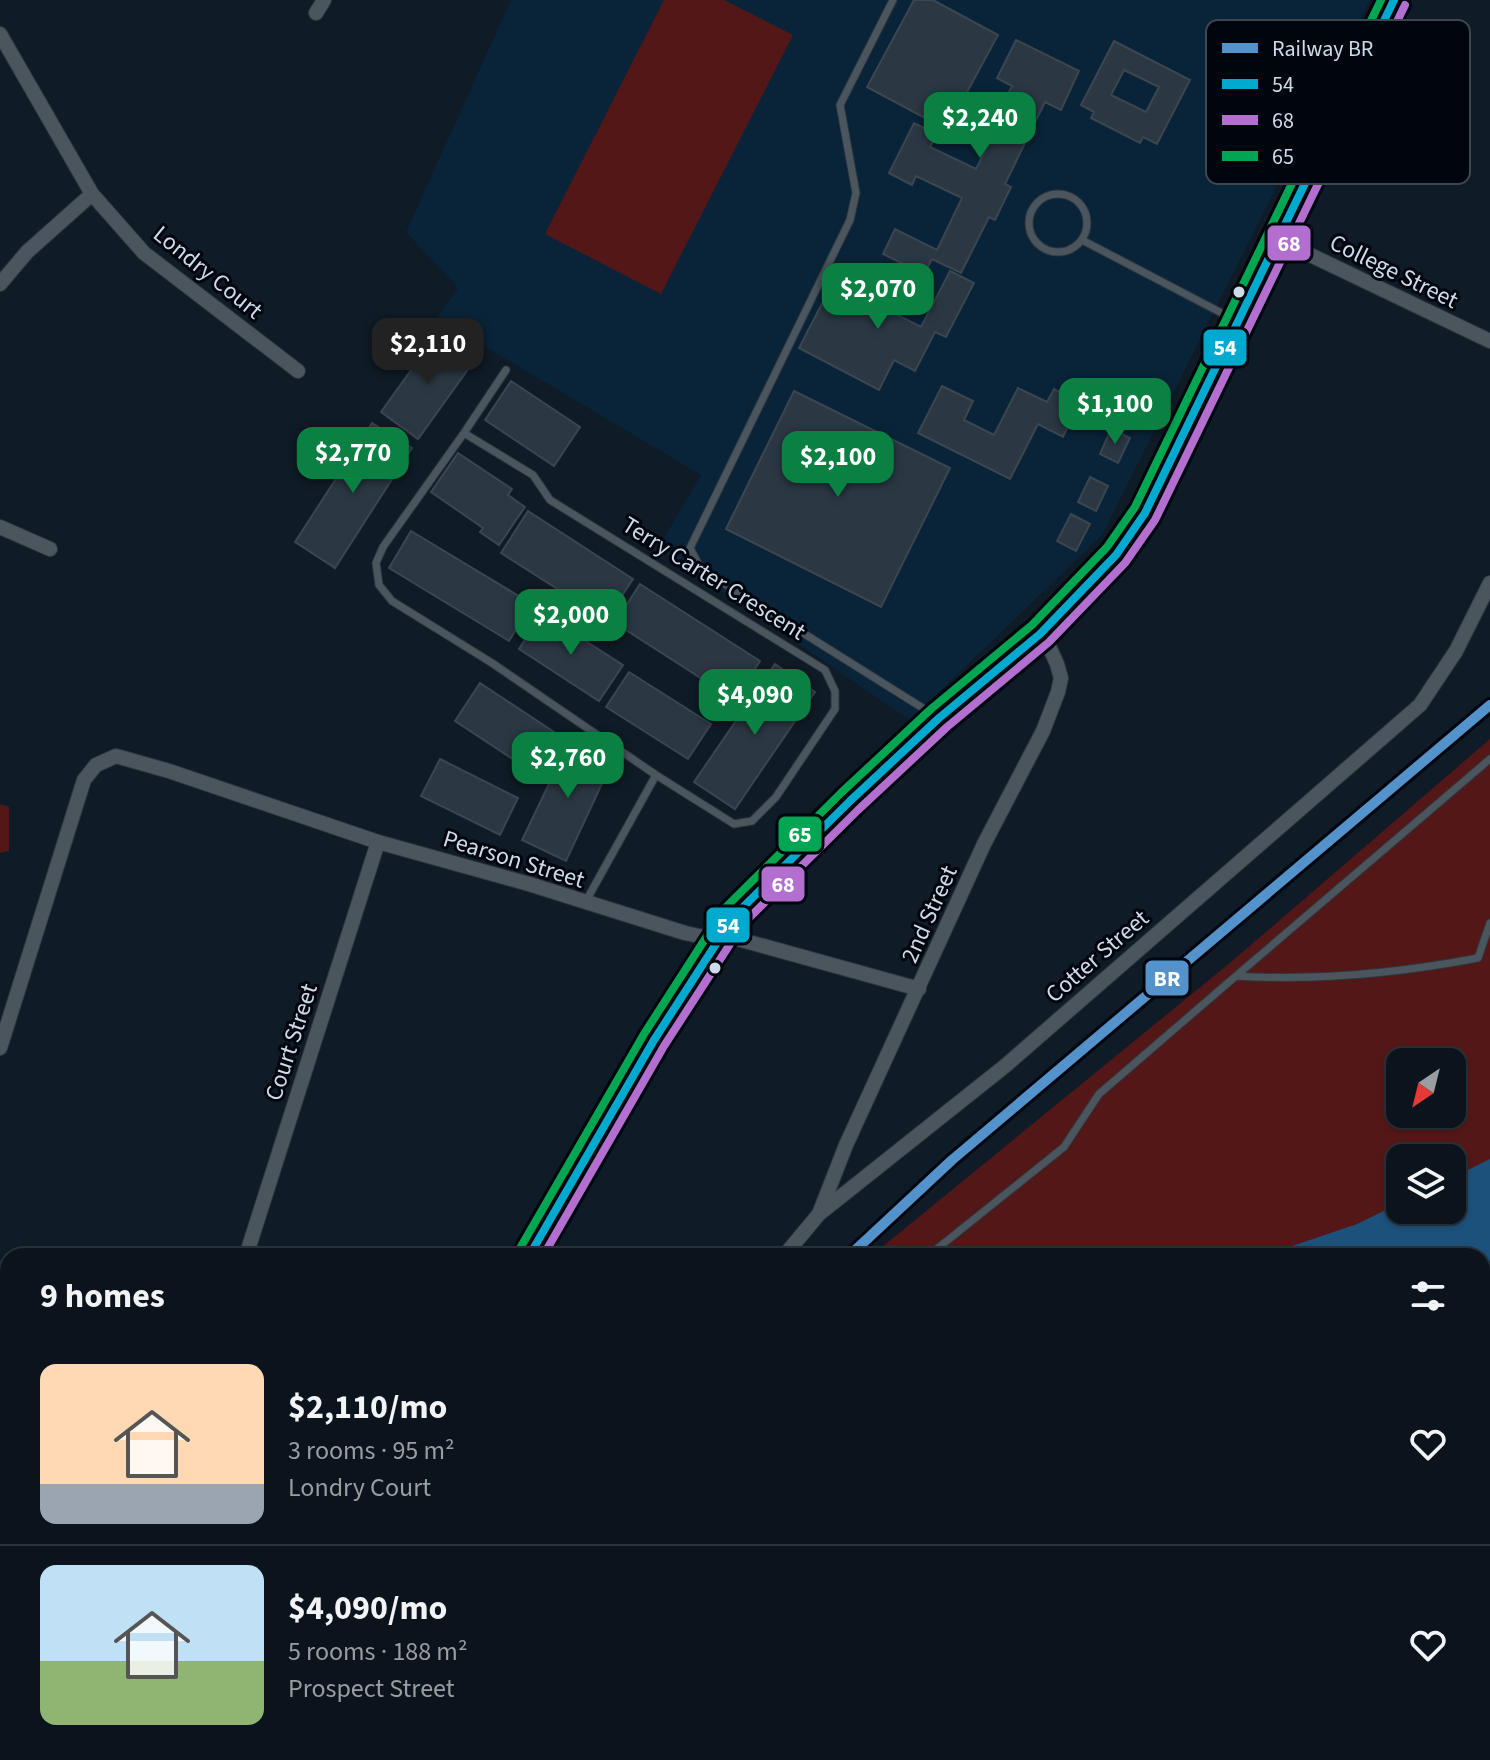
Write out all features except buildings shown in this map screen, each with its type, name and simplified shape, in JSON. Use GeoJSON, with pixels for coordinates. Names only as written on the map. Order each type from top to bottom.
{"type":"FeatureCollection","features":[{"type":"Feature","properties":{"kind":"main road"},"geometry":{"type":"LineString","coordinates":[[1384,20],[1394,0]]}},
{"type":"Feature","properties":{"kind":"main road"},"geometry":{"type":"LineString","coordinates":[[534,1248],[654,1040],[734,916],[939,718],[1040,634],[1116,555],[1145,513],[1306,184]]}},
{"type":"Feature","properties":{"kind":"street","name":"Londry Court"},"geometry":{"type":"LineString","coordinates":[[0,34],[92,194],[144,253],[298,371]]}},
{"type":"Feature","properties":{"kind":"street"},"geometry":{"type":"LineString","coordinates":[[0,284],[27,252],[92,194]]}},
{"type":"Feature","properties":{"kind":"street","name":"College Street"},"geometry":{"type":"LineString","coordinates":[[1279,240],[1490,341]]}},
{"type":"Feature","properties":{"kind":"street"},"geometry":{"type":"LineString","coordinates":[[0,527],[50,549]]}},
{"type":"Feature","properties":{"kind":"street","name":"Cotter Street"},"geometry":{"type":"LineString","coordinates":[[791,1248],[819,1214],[1005,1066],[1420,705],[1456,651],[1490,583]]}},
{"type":"Feature","properties":{"kind":"street","name":"2nd Street"},"geometry":{"type":"LineString","coordinates":[[819,1214],[846,1145],[984,844],[1043,731],[1058,692],[1061,678],[1057,664],[1040,634]]}},
{"type":"Feature","properties":{"kind":"street","name":"Pearson Street"},"geometry":{"type":"LineString","coordinates":[[0,1048],[84,780],[96,765],[116,756],[378,842],[691,935],[718,940],[738,939],[919,989]]}},
{"type":"Feature","properties":{"kind":"street","name":"Court Street"},"geometry":{"type":"LineString","coordinates":[[249,1248],[378,842]]}},
{"type":"Feature","properties":{"kind":"lane"},"geometry":{"type":"LineString","coordinates":[[893,0],[840,105],[856,193],[850,220],[690,548],[701,569],[939,718]]}},
{"type":"Feature","properties":{"kind":"lane"},"geometry":{"type":"LineString","coordinates":[[1057,194],[1077,201],[1087,219],[1087,230],[1082,240],[1075,247],[1054,252],[1036,242],[1029,222],[1038,202],[1057,194]]}},
{"type":"Feature","properties":{"kind":"lane"},"geometry":{"type":"LineString","coordinates":[[1082,240],[1239,322]]}},
{"type":"Feature","properties":{"kind":"lane","name":"Terry Carter Crescent"},"geometry":{"type":"LineString","coordinates":[[464,433],[533,475],[550,500],[825,670],[835,691],[835,709],[776,797],[752,821],[734,824],[656,775],[492,663],[392,601],[379,585],[376,563],[383,547],[506,370]]}},
{"type":"Feature","properties":{"kind":"lane"},"geometry":{"type":"LineString","coordinates":[[938,1248],[1064,1147],[1099,1094],[1490,759]]}},
{"type":"Feature","properties":{"kind":"lane"},"geometry":{"type":"LineString","coordinates":[[585,903],[656,775]]}},
{"type":"Feature","properties":{"kind":"lane"},"geometry":{"type":"LineString","coordinates":[[1236,976],[1284,979],[1424,968],[1478,958],[1490,923]]}},
{"type":"Feature","properties":{"kind":"shaded area"},"geometry":{"type":"Polygon","coordinates":[[[511,0],[1370,0],[1360,20],[1206,20],[1206,184],[1278,184],[1102,535],[910,720],[658,548],[701,475],[437,318],[458,288],[406,232],[511,0]]]}},
{"type":"Feature","properties":{"kind":"shaded area"},"geometry":{"type":"Polygon","coordinates":[[[664,0],[724,0],[793,35],[661,294],[545,234],[664,0]]]}},
{"type":"Feature","properties":{"kind":"shaded area"},"geometry":{"type":"Polygon","coordinates":[[[1490,739],[1490,1248],[881,1248],[1231,962],[1490,739]]]}},
{"type":"Feature","properties":{"kind":"shaded area"},"geometry":{"type":"Polygon","coordinates":[[[0,804],[9,807],[9,851],[0,853],[0,804]]]}},
{"type":"Feature","properties":{"kind":"water"},"geometry":{"type":"Polygon","coordinates":[[[1490,1159],[1490,1248],[1286,1248],[1357,1224],[1386,1210],[1386,1224],[1466,1224],[1466,1171],[1490,1159]]]}},
{"type":"Feature","properties":{"kind":"rail line","name":"BR"},"geometry":{"type":"LineString","coordinates":[[858,1248],[952,1160],[1490,705]]}},
{"type":"Feature","properties":{"kind":"transit line","name":"65"},"geometry":{"type":"LineString","coordinates":[[1371,20],[1381,0]]}},
{"type":"Feature","properties":{"kind":"transit line","name":"54"},"geometry":{"type":"LineString","coordinates":[[1384,20],[1394,0]]}},
{"type":"Feature","properties":{"kind":"transit line","name":"68"},"geometry":{"type":"LineString","coordinates":[[1398,20],[1405,5]]}},
{"type":"Feature","properties":{"kind":"transit line","name":"65"},"geometry":{"type":"LineString","coordinates":[[520,1248],[644,1034],[725,908],[931,709],[1032,625],[1107,547],[1135,507],[1292,184]]}},
{"type":"Feature","properties":{"kind":"transit line","name":"54"},"geometry":{"type":"LineString","coordinates":[[534,1248],[654,1040],[734,916],[939,718],[1040,634],[1116,555],[1145,513],[1305,184]]}},
{"type":"Feature","properties":{"kind":"transit line","name":"68"},"geometry":{"type":"LineString","coordinates":[[548,1248],[664,1046],[743,924],[947,727],[1049,642],[1125,563],[1155,520],[1318,184]]}}]}
